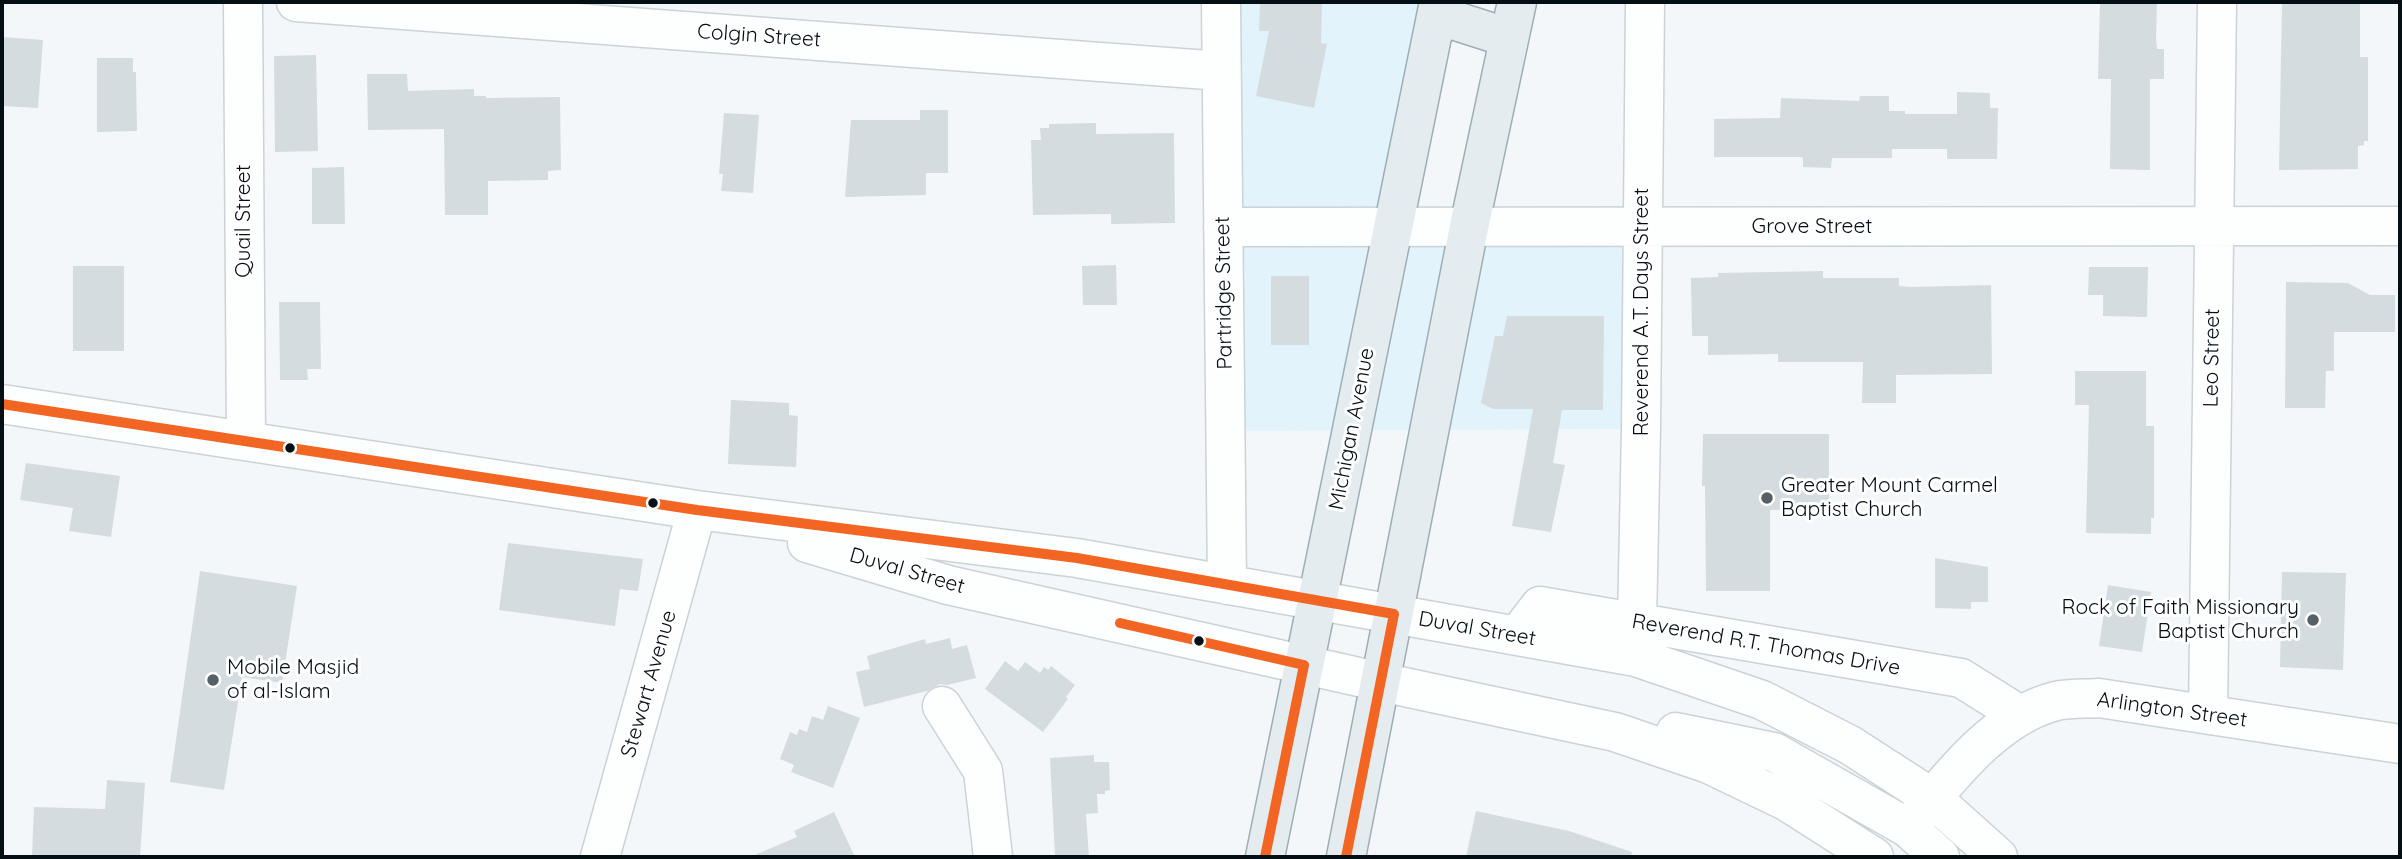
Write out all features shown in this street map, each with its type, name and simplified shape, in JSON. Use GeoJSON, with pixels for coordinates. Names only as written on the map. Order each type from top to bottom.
{"type":"FeatureCollection","features":[{"type":"Feature","properties":{"kind":"main road"},"geometry":{"type":"LineString","coordinates":[[1346,857],[1469,227],[1513,20],[1438,8]]}},
{"type":"Feature","properties":{"kind":"main road","name":"Michigan Avenue"},"geometry":{"type":"LineString","coordinates":[[1265,857],[1438,8]]}},
{"type":"Feature","properties":{"kind":"street","name":"Quail Street"},"geometry":{"type":"LineString","coordinates":[[243,2],[246,440]]}},
{"type":"Feature","properties":{"kind":"street","name":"Colgin Street"},"geometry":{"type":"LineString","coordinates":[[296,2],[1222,71]]}},
{"type":"Feature","properties":{"kind":"street","name":"Partridge Street"},"geometry":{"type":"LineString","coordinates":[[1222,2],[1227,584]]}},
{"type":"Feature","properties":{"kind":"street","name":"Reverend A.T. Days Street"},"geometry":{"type":"LineString","coordinates":[[1637,623],[1645,2]]}},
{"type":"Feature","properties":{"kind":"street","name":"Leo Street"},"geometry":{"type":"LineString","coordinates":[[2208,714],[2217,2]]}},
{"type":"Feature","properties":{"kind":"street","name":"Grove Street"},"geometry":{"type":"LineString","coordinates":[[1223,227],[2400,226]]}},
{"type":"Feature","properties":{"kind":"street","name":"Duval Street"},"geometry":{"type":"LineString","coordinates":[[2,404],[697,510],[1077,558],[1636,657],[1762,700],[1850,745],[1932,798],[1998,857]]}},
{"type":"Feature","properties":{"kind":"street","name":"Duval Street"},"geometry":{"type":"LineString","coordinates":[[697,510],[948,584],[1615,732],[1709,764],[1775,795],[1874,857]]}},
{"type":"Feature","properties":{"kind":"street","name":"Stewart Avenue"},"geometry":{"type":"LineString","coordinates":[[600,857],[697,510]]}},
{"type":"Feature","properties":{"kind":"street","name":"Reverend R.T. Thomas Drive"},"geometry":{"type":"LineString","coordinates":[[1517,636],[1541,606],[1961,678],[2020,715]]}},
{"type":"Feature","properties":{"kind":"street","name":"Arlington Street"},"geometry":{"type":"LineString","coordinates":[[1908,828],[1932,798],[1987,740],[2020,715],[2057,701],[2099,698],[2400,744]]}},
{"type":"Feature","properties":{"kind":"street"},"geometry":{"type":"LineString","coordinates":[[942,706],[983,771],[993,857]]}},
{"type":"Feature","properties":{"kind":"street"},"geometry":{"type":"LineString","coordinates":[[1615,732],[1667,730],[1774,752],[1908,828],[1940,857]]}},
{"type":"Feature","properties":{"kind":"shaded area"},"geometry":{"type":"Polygon","coordinates":[[[1225,2],[1438,2],[1393,226],[1642,228],[1641,429],[1226,431],[1225,2]]]}},
{"type":"Feature","properties":{"kind":"building"},"geometry":{"type":"Polygon","coordinates":[[[1260,2],[1322,2],[1321,43],[1327,44],[1314,108],[1256,96],[1269,31],[1259,31],[1260,2]]]}},
{"type":"Feature","properties":{"kind":"building"},"geometry":{"type":"Polygon","coordinates":[[[2100,2],[2157,2],[2156,39],[2157,49],[2164,49],[2164,79],[2150,79],[2150,170],[2110,169],[2111,79],[2098,79],[2100,2]]]}},
{"type":"Feature","properties":{"kind":"building"},"geometry":{"type":"Polygon","coordinates":[[[2282,2],[2360,2],[2360,57],[2368,57],[2368,141],[2358,146],[2358,169],[2279,170],[2282,2]]]}},
{"type":"Feature","properties":{"kind":"building"},"geometry":{"type":"Polygon","coordinates":[[[3,37],[43,40],[38,108],[2,106],[3,37]]]}},
{"type":"Feature","properties":{"kind":"building"},"geometry":{"type":"Polygon","coordinates":[[[316,55],[318,151],[275,152],[274,56],[316,55]]]}},
{"type":"Feature","properties":{"kind":"building"},"geometry":{"type":"Polygon","coordinates":[[[97,58],[133,58],[133,72],[136,72],[137,131],[97,132],[97,58]]]}},
{"type":"Feature","properties":{"kind":"building"},"geometry":{"type":"Polygon","coordinates":[[[367,74],[407,74],[408,91],[474,89],[474,96],[486,98],[560,97],[561,170],[548,171],[548,180],[488,181],[488,215],[445,215],[444,129],[368,130],[367,74]]]}},
{"type":"Feature","properties":{"kind":"building"},"geometry":{"type":"Polygon","coordinates":[[[1957,92],[1990,93],[1990,108],[1998,108],[1997,159],[1947,159],[1947,149],[1892,149],[1892,158],[1832,158],[1831,168],[1803,167],[1803,158],[1800,157],[1714,157],[1714,119],[1780,118],[1781,98],[1859,101],[1860,96],[1889,96],[1889,111],[1905,111],[1905,114],[1957,114],[1957,92]]]}},
{"type":"Feature","properties":{"kind":"building"},"geometry":{"type":"Polygon","coordinates":[[[920,110],[948,110],[948,173],[926,173],[926,195],[845,197],[851,120],[920,120],[920,110]]]}},
{"type":"Feature","properties":{"kind":"building"},"geometry":{"type":"Polygon","coordinates":[[[724,113],[759,115],[753,193],[721,191],[723,174],[719,174],[724,113]]]}},
{"type":"Feature","properties":{"kind":"building"},"geometry":{"type":"Polygon","coordinates":[[[1096,123],[1096,134],[1174,133],[1175,223],[1111,224],[1111,214],[1033,215],[1031,140],[1041,140],[1040,128],[1049,128],[1049,124],[1096,123]]]}},
{"type":"Feature","properties":{"kind":"building"},"geometry":{"type":"Polygon","coordinates":[[[344,167],[345,224],[312,224],[312,168],[344,167]]]}},
{"type":"Feature","properties":{"kind":"building"},"geometry":{"type":"Polygon","coordinates":[[[1116,265],[1117,305],[1083,305],[1082,266],[1116,265]]]}},
{"type":"Feature","properties":{"kind":"building"},"geometry":{"type":"Polygon","coordinates":[[[73,266],[124,266],[124,351],[73,351],[73,266]]]}},
{"type":"Feature","properties":{"kind":"building"},"geometry":{"type":"Polygon","coordinates":[[[2089,267],[2148,267],[2147,317],[2103,316],[2103,295],[2088,295],[2089,267]]]}},
{"type":"Feature","properties":{"kind":"building"},"geometry":{"type":"Polygon","coordinates":[[[1823,271],[1823,278],[1899,278],[1899,286],[1911,287],[1991,285],[1992,374],[1896,375],[1896,403],[1862,403],[1863,362],[1778,362],[1778,354],[1708,355],[1708,336],[1692,336],[1691,278],[1718,277],[1718,273],[1823,271]]]}},
{"type":"Feature","properties":{"kind":"building"},"geometry":{"type":"Polygon","coordinates":[[[1271,276],[1309,276],[1309,345],[1271,345],[1271,276]]]}},
{"type":"Feature","properties":{"kind":"building"},"geometry":{"type":"Polygon","coordinates":[[[2286,282],[2348,283],[2370,295],[2395,295],[2395,332],[2334,332],[2334,371],[2326,371],[2325,408],[2285,408],[2286,282]]]}},
{"type":"Feature","properties":{"kind":"building"},"geometry":{"type":"Polygon","coordinates":[[[279,302],[320,302],[321,369],[307,369],[308,380],[280,380],[279,302]]]}},
{"type":"Feature","properties":{"kind":"building"},"geometry":{"type":"Polygon","coordinates":[[[1507,316],[1604,316],[1603,410],[1562,410],[1553,463],[1565,465],[1551,532],[1512,526],[1533,409],[1493,409],[1481,403],[1495,336],[1503,336],[1507,316]]]}},
{"type":"Feature","properties":{"kind":"building"},"geometry":{"type":"Polygon","coordinates":[[[2075,371],[2146,371],[2146,426],[2154,426],[2154,518],[2151,518],[2151,534],[2086,533],[2089,405],[2075,405],[2075,371]]]}},
{"type":"Feature","properties":{"kind":"building"},"geometry":{"type":"Polygon","coordinates":[[[731,400],[789,403],[789,415],[798,416],[796,467],[728,464],[731,400]]]}},
{"type":"Feature","properties":{"kind":"building","name":"Greater Mount Carmel Baptist Church"},"geometry":{"type":"Polygon","coordinates":[[[1703,434],[1829,434],[1829,510],[1770,510],[1770,591],[1706,591],[1703,434]]]}},
{"type":"Feature","properties":{"kind":"building"},"geometry":{"type":"Polygon","coordinates":[[[26,463],[120,476],[111,537],[69,531],[73,508],[20,500],[26,463]]]}},
{"type":"Feature","properties":{"kind":"building"},"geometry":{"type":"Polygon","coordinates":[[[508,543],[643,559],[638,591],[620,589],[615,626],[499,610],[508,543]]]}},
{"type":"Feature","properties":{"kind":"building"},"geometry":{"type":"Polygon","coordinates":[[[1935,558],[1988,567],[1988,602],[1971,602],[1971,609],[1935,608],[1935,558]]]}},
{"type":"Feature","properties":{"kind":"building","name":"Mobile Masjid of al-Islam"},"geometry":{"type":"Polygon","coordinates":[[[200,571],[297,586],[282,683],[242,677],[224,790],[170,782],[200,571]]]}},
{"type":"Feature","properties":{"kind":"building","name":"Rock of Faith Missionary Baptist Church"},"geometry":{"type":"Polygon","coordinates":[[[2282,572],[2346,573],[2343,670],[2280,667],[2282,572]]]}},
{"type":"Feature","properties":{"kind":"building"},"geometry":{"type":"Polygon","coordinates":[[[2108,585],[2151,592],[2142,652],[2099,646],[2108,585]]]}},
{"type":"Feature","properties":{"kind":"building"},"geometry":{"type":"Polygon","coordinates":[[[950,638],[952,649],[967,645],[976,678],[947,685],[940,684],[927,691],[864,707],[856,672],[870,669],[867,656],[925,639],[926,644],[950,638]]]}},
{"type":"Feature","properties":{"kind":"building"},"geometry":{"type":"Polygon","coordinates":[[[1005,661],[1018,671],[1025,662],[1040,673],[1044,667],[1048,670],[1051,666],[1075,685],[1043,732],[985,689],[1005,661]]]}},
{"type":"Feature","properties":{"kind":"building"},"geometry":{"type":"Polygon","coordinates":[[[828,706],[860,718],[833,788],[791,772],[794,765],[780,759],[790,732],[797,735],[799,729],[807,732],[812,716],[823,720],[828,706]]]}},
{"type":"Feature","properties":{"kind":"building"},"geometry":{"type":"Polygon","coordinates":[[[1094,755],[1094,762],[1109,762],[1110,790],[1105,791],[1105,794],[1097,794],[1098,813],[1086,814],[1089,857],[1055,857],[1050,758],[1094,755]]]}},
{"type":"Feature","properties":{"kind":"building"},"geometry":{"type":"Polygon","coordinates":[[[107,780],[145,783],[140,857],[32,856],[34,807],[105,809],[107,780]]]}},
{"type":"Feature","properties":{"kind":"building"},"geometry":{"type":"Polygon","coordinates":[[[1476,811],[1569,831],[1632,852],[1631,857],[1466,857],[1476,811]]]}},
{"type":"Feature","properties":{"kind":"building"},"geometry":{"type":"Polygon","coordinates":[[[834,812],[855,857],[750,857],[797,837],[794,831],[834,812]]]}},
{"type":"Feature","properties":{"kind":"transit line"},"geometry":{"type":"LineString","coordinates":[[2,404],[697,510],[1077,558],[1394,614],[1346,857]]}},
{"type":"Feature","properties":{"kind":"transit line"},"geometry":{"type":"LineString","coordinates":[[1120,623],[1304,665],[1265,857]]}},
{"type":"Feature","properties":{"kind":"place","name":"Greater Mount Carmel Baptist Church"},"geometry":{"type":"Point","coordinates":[1767,498]}},
{"type":"Feature","properties":{"kind":"place","name":"Rock of Faith Missionary Baptist Church"},"geometry":{"type":"Point","coordinates":[2313,620]}},
{"type":"Feature","properties":{"kind":"place","name":"Mobile Masjid of al-Islam"},"geometry":{"type":"Point","coordinates":[213,680]}}]}
